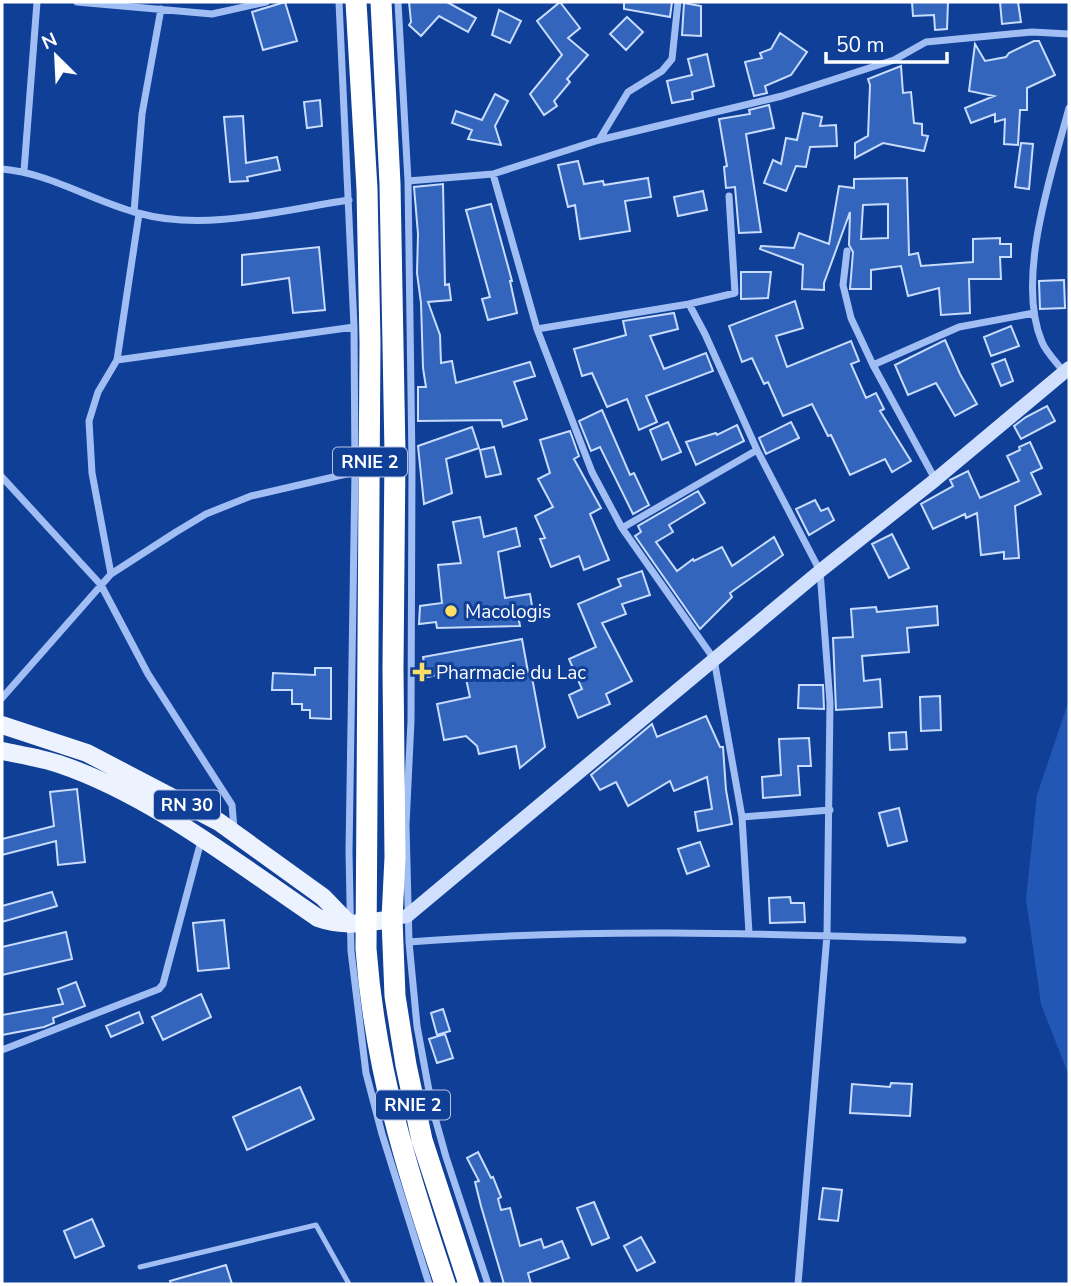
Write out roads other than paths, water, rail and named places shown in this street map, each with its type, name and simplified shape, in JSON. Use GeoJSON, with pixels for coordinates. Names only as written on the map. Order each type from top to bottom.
{"type":"FeatureCollection","features":[{"type":"Feature","properties":{"kind":"highway","name":"RNIE 2"},"geometry":{"type":"LineString","coordinates":[[356,2],[367,189],[370,355],[357,924],[384,1079],[406,1167],[445,1284]]}},
{"type":"Feature","properties":{"kind":"highway","name":"RNIE 2"},"geometry":{"type":"LineString","coordinates":[[381,2],[390,184],[395,453],[395,857],[400,918],[395,996],[414,1107],[468,1284]]}},
{"type":"Feature","properties":{"kind":"main road","name":"RN 30"},"geometry":{"type":"LineString","coordinates":[[2,725],[87,753],[219,822],[357,924]]}},
{"type":"Feature","properties":{"kind":"main road","name":"RN 30"},"geometry":{"type":"LineString","coordinates":[[2,751],[58,764],[86,775],[202,837],[318,918],[334,924],[357,924]]}},
{"type":"Feature","properties":{"kind":"main road"},"geometry":{"type":"LineString","coordinates":[[357,924],[400,918]]}},
{"type":"Feature","properties":{"kind":"street"},"geometry":{"type":"LineString","coordinates":[[24,171],[37,2]]}},
{"type":"Feature","properties":{"kind":"street"},"geometry":{"type":"LineString","coordinates":[[77,2],[212,14],[266,2]]}},
{"type":"Feature","properties":{"kind":"street"},"geometry":{"type":"LineString","coordinates":[[340,2],[354,327],[355,472],[350,669],[359,1029],[366,1073],[382,1134],[429,1284]]}},
{"type":"Feature","properties":{"kind":"street"},"geometry":{"type":"LineString","coordinates":[[398,2],[408,181],[412,475],[411,721],[400,918],[409,942],[416,1026],[432,1107],[488,1284]]}},
{"type":"Feature","properties":{"kind":"street"},"geometry":{"type":"LineString","coordinates":[[599,140],[628,92],[662,71],[672,59],[678,2]]}},
{"type":"Feature","properties":{"kind":"street"},"geometry":{"type":"LineString","coordinates":[[111,574],[92,473],[89,421],[98,392],[117,360],[136,213],[142,114],[161,9]]}},
{"type":"Feature","properties":{"kind":"street"},"geometry":{"type":"LineString","coordinates":[[408,181],[493,174],[599,140],[782,96],[894,60],[926,42],[1032,32],[1069,34]]}},
{"type":"Feature","properties":{"kind":"street"},"geometry":{"type":"LineString","coordinates":[[400,918],[820,571],[936,480],[1066,370],[1042,343],[1034,313],[1033,264],[1043,209],[1069,108]]}},
{"type":"Feature","properties":{"kind":"street"},"geometry":{"type":"LineString","coordinates":[[2,169],[24,171],[136,213],[185,221],[230,218],[349,200]]}},
{"type":"Feature","properties":{"kind":"street"},"geometry":{"type":"LineString","coordinates":[[493,174],[537,329],[592,472],[622,528],[714,659],[742,817],[750,933]]}},
{"type":"Feature","properties":{"kind":"street"},"geometry":{"type":"LineString","coordinates":[[537,329],[689,304],[735,293],[729,196]]}},
{"type":"Feature","properties":{"kind":"street"},"geometry":{"type":"LineString","coordinates":[[847,251],[843,285],[845,300],[873,365],[936,480]]}},
{"type":"Feature","properties":{"kind":"street"},"geometry":{"type":"LineString","coordinates":[[689,304],[757,450],[820,571],[830,704],[827,935],[798,1284]]}},
{"type":"Feature","properties":{"kind":"street"},"geometry":{"type":"LineString","coordinates":[[873,365],[959,327],[1034,313]]}},
{"type":"Feature","properties":{"kind":"street"},"geometry":{"type":"LineString","coordinates":[[117,360],[354,327]]}},
{"type":"Feature","properties":{"kind":"street"},"geometry":{"type":"LineString","coordinates":[[622,528],[757,450]]}},
{"type":"Feature","properties":{"kind":"street"},"geometry":{"type":"LineString","coordinates":[[2,698],[111,574],[206,514],[251,496],[355,472]]}},
{"type":"Feature","properties":{"kind":"street"},"geometry":{"type":"LineString","coordinates":[[2,477],[101,585],[148,674],[232,805],[234,833]]}},
{"type":"Feature","properties":{"kind":"street"},"geometry":{"type":"LineString","coordinates":[[742,817],[830,810]]}},
{"type":"Feature","properties":{"kind":"street"},"geometry":{"type":"LineString","coordinates":[[2,1050],[159,989],[163,984],[202,837]]}},
{"type":"Feature","properties":{"kind":"street"},"geometry":{"type":"LineString","coordinates":[[409,942],[474,937],[750,933],[962,940]]}},
{"type":"Feature","properties":{"kind":"lane"},"geometry":{"type":"LineString","coordinates":[[140,1267],[316,1225],[349,1284]]}},
{"type":"Feature","properties":{"kind":"place","name":"Macologis"},"geometry":{"type":"Point","coordinates":[451,611]}},
{"type":"Feature","properties":{"kind":"place","name":"Pharmacie du Lac"},"geometry":{"type":"Point","coordinates":[422,672]}}]}
